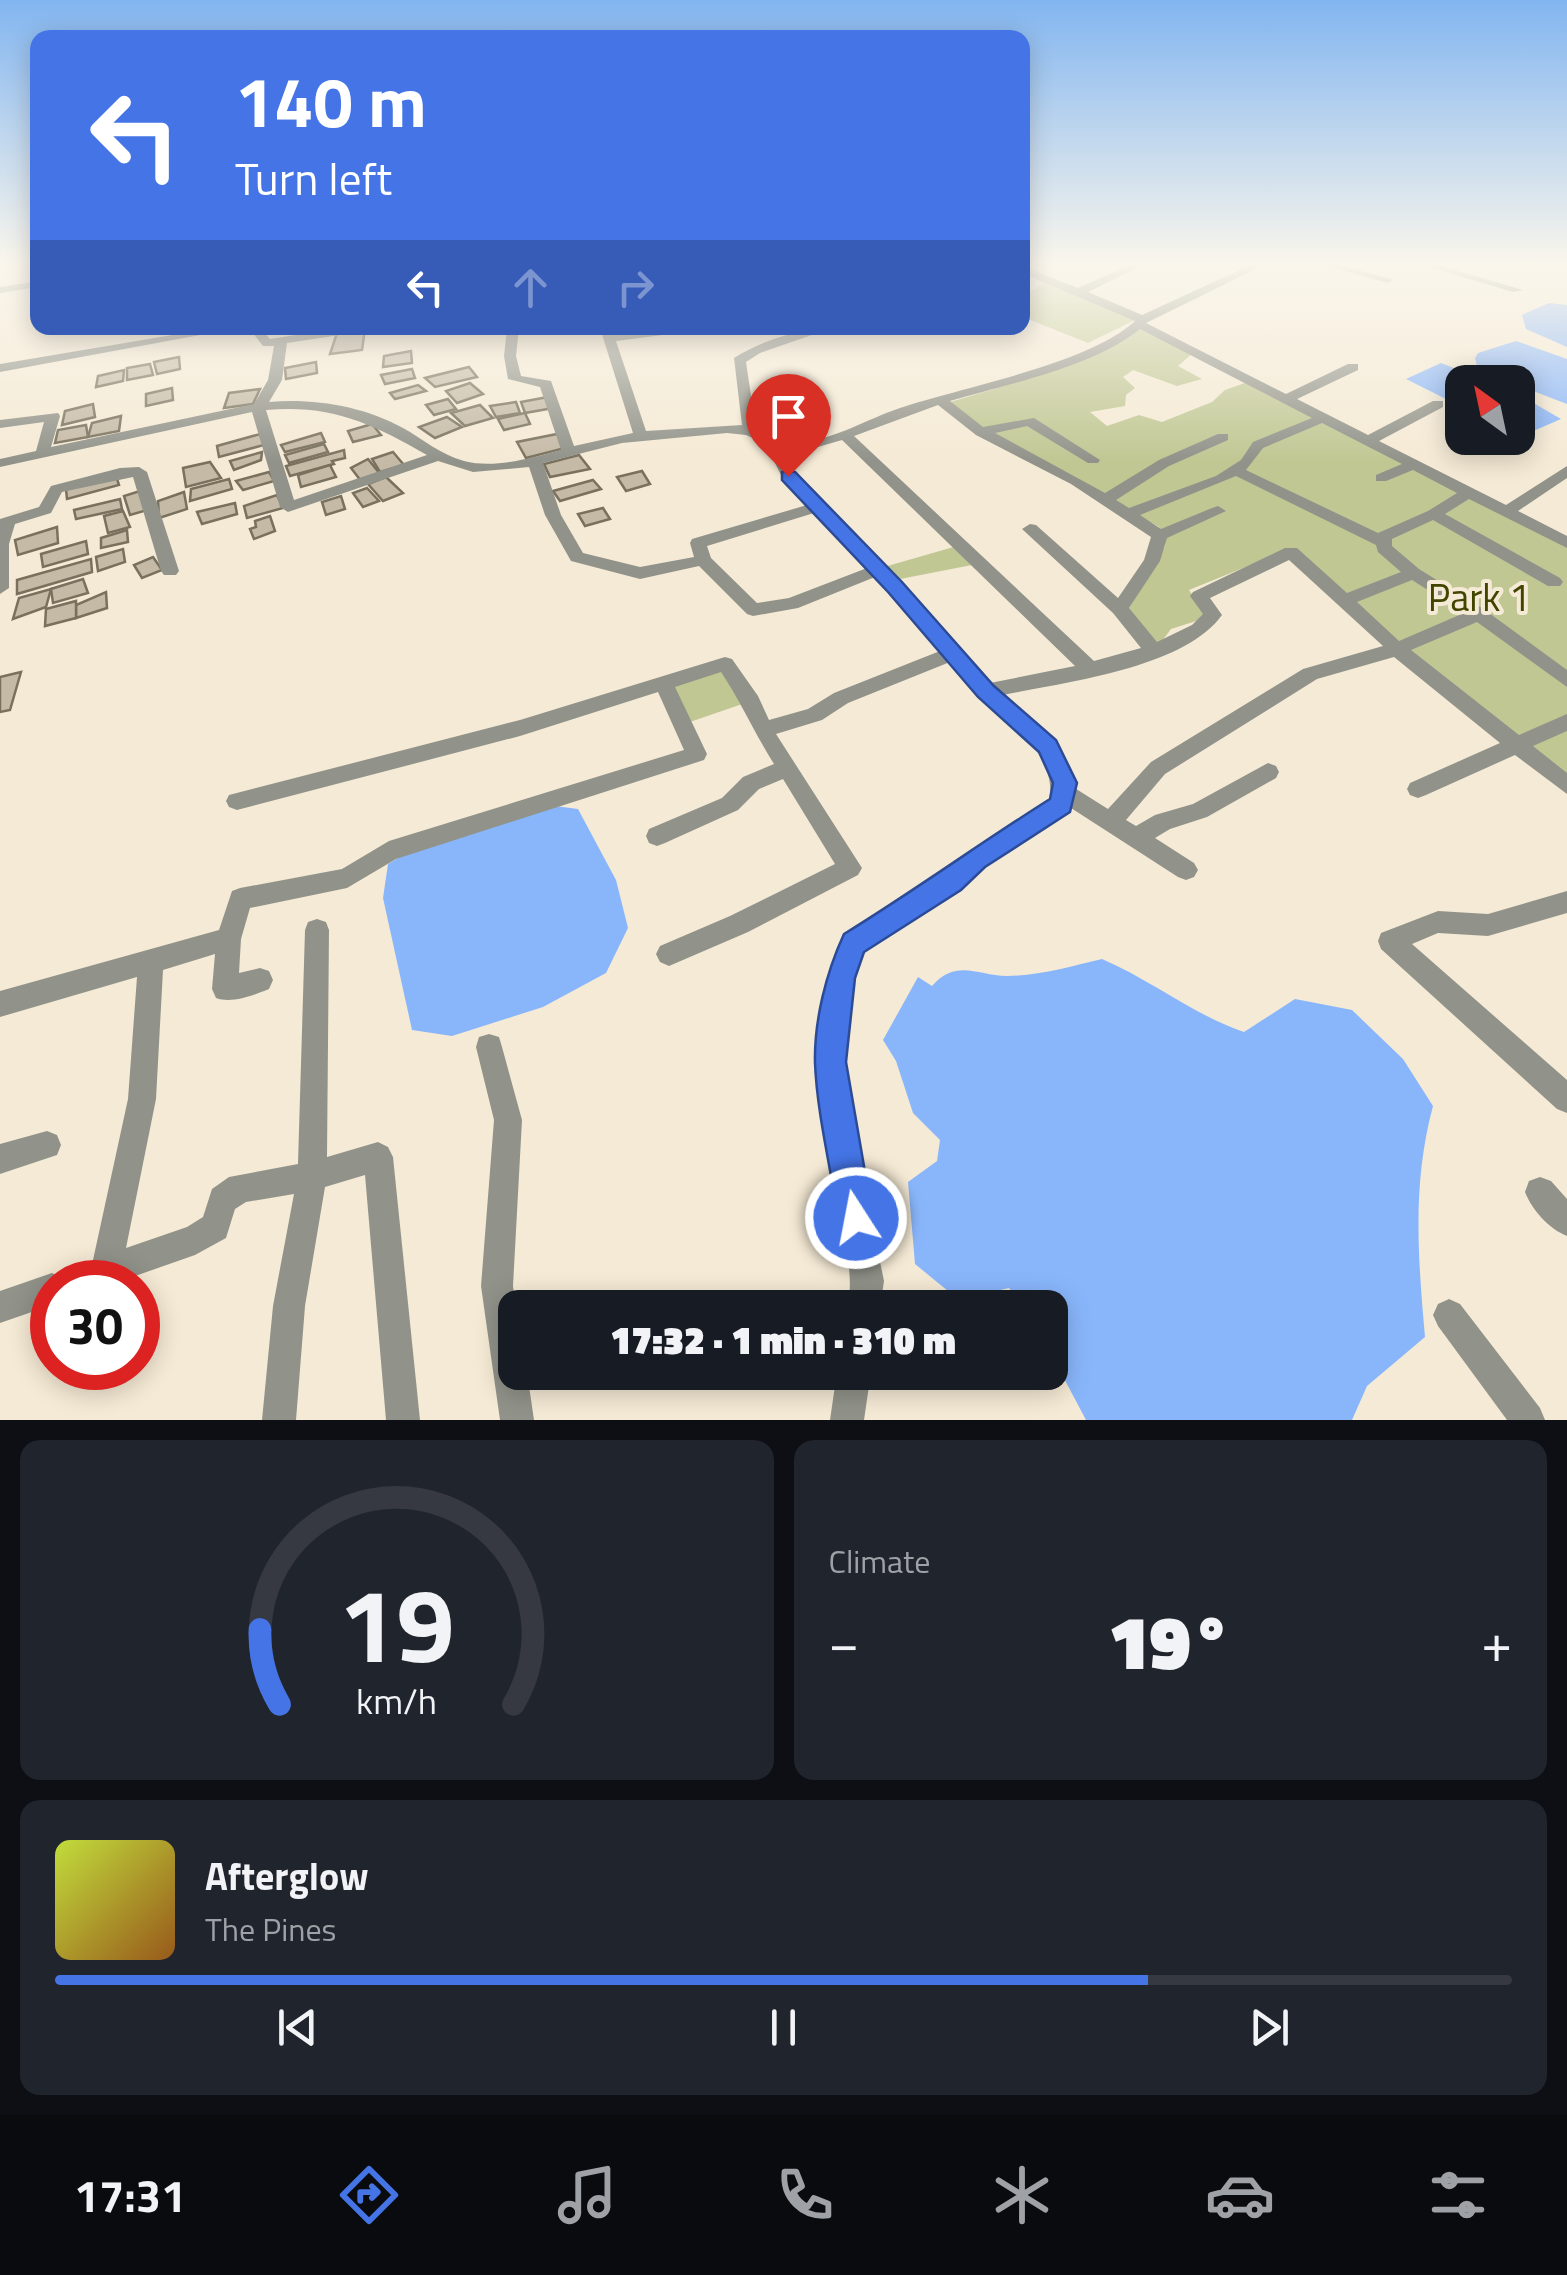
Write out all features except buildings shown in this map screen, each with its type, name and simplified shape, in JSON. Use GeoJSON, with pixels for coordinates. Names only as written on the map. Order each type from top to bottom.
{"type":"FeatureCollection","features":[{"type":"Feature","properties":{"kind":"street"},"geometry":{"type":"LineString","coordinates":[[0,463],[287,405],[358,414],[439,456],[471,466],[534,459],[640,437],[749,428],[772,446],[784,449],[846,436],[906,410],[1086,353],[1130,329]]}},
{"type":"Feature","properties":{"kind":"street"},"geometry":{"type":"LineString","coordinates":[[1154,329],[1567,543]]}},
{"type":"Feature","properties":{"kind":"street"},"geometry":{"type":"LineString","coordinates":[[0,368],[191,335]]}},
{"type":"Feature","properties":{"kind":"street"},"geometry":{"type":"LineString","coordinates":[[258,335],[261,340],[281,342],[320,335]]}},
{"type":"Feature","properties":{"kind":"street"},"geometry":{"type":"LineString","coordinates":[[512,335],[510,356],[515,380],[546,384],[569,452]]}},
{"type":"Feature","properties":{"kind":"street"},"geometry":{"type":"LineString","coordinates":[[608,335],[640,437]]}},
{"type":"Feature","properties":{"kind":"street"},"geometry":{"type":"LineString","coordinates":[[749,428],[739,361],[756,350],[804,335]]}},
{"type":"Feature","properties":{"kind":"street"},"geometry":{"type":"LineString","coordinates":[[281,342],[275,380],[258,408],[288,507],[439,456]]}},
{"type":"Feature","properties":{"kind":"street"},"geometry":{"type":"LineString","coordinates":[[1285,400],[1353,367]]}},
{"type":"Feature","properties":{"kind":"street"},"geometry":{"type":"LineString","coordinates":[[940,400],[981,432],[1160,535]]}},
{"type":"Feature","properties":{"kind":"street"},"geometry":{"type":"LineString","coordinates":[[1366,442],[1438,404]]}},
{"type":"Feature","properties":{"kind":"street"},"geometry":{"type":"LineString","coordinates":[[0,424],[53,416],[50,452],[56,489],[44,510],[4,523],[0,588]]}},
{"type":"Feature","properties":{"kind":"street"},"geometry":{"type":"LineString","coordinates":[[1128,514],[1202,487],[1246,463],[1258,445],[1322,419]]}},
{"type":"Feature","properties":{"kind":"street"},"geometry":{"type":"LineString","coordinates":[[981,432],[1029,421],[1092,460]]}},
{"type":"Feature","properties":{"kind":"street"},"geometry":{"type":"LineString","coordinates":[[130,434],[170,571]]}},
{"type":"Feature","properties":{"kind":"street"},"geometry":{"type":"LineString","coordinates":[[846,436],[1088,667]]}},
{"type":"Feature","properties":{"kind":"street"},"geometry":{"type":"LineString","coordinates":[[1105,500],[1164,463],[1223,437]]}},
{"type":"Feature","properties":{"kind":"street"},"geometry":{"type":"LineString","coordinates":[[784,449],[779,457],[782,466],[986,692],[1048,746],[1065,783],[1061,805],[854,944],[840,978],[830,1062],[867,1290]]}},
{"type":"Feature","properties":{"kind":"street"},"geometry":{"type":"LineString","coordinates":[[534,459],[553,514],[577,557],[640,574],[703,560]]}},
{"type":"Feature","properties":{"kind":"street"},"geometry":{"type":"LineString","coordinates":[[1381,478],[1413,465]]}},
{"type":"Feature","properties":{"kind":"street"},"geometry":{"type":"LineString","coordinates":[[1235,470],[1382,542],[1413,573],[1480,614],[1564,675]]}},
{"type":"Feature","properties":{"kind":"street"},"geometry":{"type":"LineString","coordinates":[[1506,512],[1567,471]]}},
{"type":"Feature","properties":{"kind":"street"},"geometry":{"type":"LineString","coordinates":[[56,489],[138,472]]}},
{"type":"Feature","properties":{"kind":"street"},"geometry":{"type":"LineString","coordinates":[[1382,542],[1384,536],[1434,514],[1468,493]]}},
{"type":"Feature","properties":{"kind":"street"},"geometry":{"type":"LineString","coordinates":[[819,506],[698,543],[703,560],[753,610],[792,604],[878,569]]}},
{"type":"Feature","properties":{"kind":"street"},"geometry":{"type":"LineString","coordinates":[[1160,535],[1218,511]]}},
{"type":"Feature","properties":{"kind":"street"},"geometry":{"type":"LineString","coordinates":[[1434,514],[1554,582]]}},
{"type":"Feature","properties":{"kind":"street"},"geometry":{"type":"LineString","coordinates":[[1030,529],[1118,609],[1156,652]]}},
{"type":"Feature","properties":{"kind":"street"},"geometry":{"type":"LineString","coordinates":[[1118,609],[1152,562],[1160,535]]}},
{"type":"Feature","properties":{"kind":"street"},"geometry":{"type":"LineString","coordinates":[[986,692],[1169,648],[1207,626],[1213,614],[1199,596],[1291,552],[1397,649],[1567,785]]}},
{"type":"Feature","properties":{"kind":"street"},"geometry":{"type":"LineString","coordinates":[[1343,600],[1413,573]]}},
{"type":"Feature","properties":{"kind":"street"},"geometry":{"type":"LineString","coordinates":[[1110,822],[1158,768],[1310,674],[1397,649],[1480,614]]}},
{"type":"Feature","properties":{"kind":"street"},"geometry":{"type":"LineString","coordinates":[[762,730],[815,715],[841,698],[953,653]]}},
{"type":"Feature","properties":{"kind":"street"},"geometry":{"type":"LineString","coordinates":[[237,801],[520,728],[725,664],[850,868],[669,954]]}},
{"type":"Feature","properties":{"kind":"street"},"geometry":{"type":"LineString","coordinates":[[260,980],[225,989],[228,939],[240,899],[347,878],[389,851],[697,754],[663,683]]}},
{"type":"Feature","properties":{"kind":"street"},"geometry":{"type":"LineString","coordinates":[[1418,789],[1567,722]]}},
{"type":"Feature","properties":{"kind":"street"},"geometry":{"type":"LineString","coordinates":[[658,836],[730,804],[751,783],[787,768]]}},
{"type":"Feature","properties":{"kind":"street"},"geometry":{"type":"LineString","coordinates":[[1136,838],[1163,822],[1200,812],[1268,772]]}},
{"type":"Feature","properties":{"kind":"street"},"geometry":{"type":"LineString","coordinates":[[1064,792],[1186,870]]}},
{"type":"Feature","properties":{"kind":"street"},"geometry":{"type":"LineString","coordinates":[[1567,902],[1488,925],[1438,922],[1390,941],[1567,1099]]}},
{"type":"Feature","properties":{"kind":"street"},"geometry":{"type":"LineString","coordinates":[[279,1420],[289,1306],[312,1176],[318,930]]}},
{"type":"Feature","properties":{"kind":"street"},"geometry":{"type":"LineString","coordinates":[[0,1004],[228,939]]}},
{"type":"Feature","properties":{"kind":"street"},"geometry":{"type":"LineString","coordinates":[[108,1260],[142,1099],[151,961]]}},
{"type":"Feature","properties":{"kind":"street"},"geometry":{"type":"LineString","coordinates":[[489,1048],[508,1120],[497,1286],[517,1420]]}},
{"type":"Feature","properties":{"kind":"street"},"geometry":{"type":"LineString","coordinates":[[0,1159],[47,1145]]}},
{"type":"Feature","properties":{"kind":"street"},"geometry":{"type":"LineString","coordinates":[[139,1260],[194,1240],[215,1227],[223,1200],[240,1188],[312,1176],[378,1157],[403,1420]]}},
{"type":"Feature","properties":{"kind":"street"},"geometry":{"type":"LineString","coordinates":[[1540,1192],[1567,1221]]}},
{"type":"Feature","properties":{"kind":"street"},"geometry":{"type":"LineString","coordinates":[[0,1307],[30,1297]]}},
{"type":"Feature","properties":{"kind":"street"},"geometry":{"type":"LineString","coordinates":[[1449,1315],[1528,1420]]}},
{"type":"Feature","properties":{"kind":"street"},"geometry":{"type":"LineString","coordinates":[[847,1420],[851,1390]]}},
{"type":"Feature","properties":{"kind":"green space"},"geometry":{"type":"Polygon","coordinates":[[[1054,329],[1116,329],[1088,343],[1054,329]]]}},
{"type":"Feature","properties":{"kind":"green space","name":"Park 1"},"geometry":{"type":"Polygon","coordinates":[[[1144,329],[1193,353],[1178,366],[1202,379],[1177,386],[1133,370],[1123,377],[1135,388],[1126,395],[1125,406],[1090,412],[1107,426],[1139,415],[1162,422],[1212,402],[1225,390],[1245,383],[1567,547],[1567,779],[1389,637],[1292,548],[1189,590],[1205,614],[1171,629],[1159,645],[1128,610],[1165,546],[1159,527],[975,424],[950,402],[1011,384],[1144,329]]]}},
{"type":"Feature","properties":{"kind":"green space"},"geometry":{"type":"Polygon","coordinates":[[[957,546],[977,564],[895,580],[884,567],[957,546]]]}},
{"type":"Feature","properties":{"kind":"green space"},"geometry":{"type":"Polygon","coordinates":[[[725,664],[751,701],[687,723],[663,683],[725,664]]]}},
{"type":"Feature","properties":{"kind":"water"},"geometry":{"type":"Polygon","coordinates":[[[1527,329],[1567,329],[1567,347],[1527,329]]]}},
{"type":"Feature","properties":{"kind":"water"},"geometry":{"type":"Polygon","coordinates":[[[1516,341],[1567,359],[1567,404],[1535,392],[1535,365],[1477,365],[1478,353],[1516,341]]]}},
{"type":"Feature","properties":{"kind":"water"},"geometry":{"type":"Polygon","coordinates":[[[1441,363],[1446,365],[1445,398],[1406,379],[1441,363]]]}},
{"type":"Feature","properties":{"kind":"water"},"geometry":{"type":"Polygon","coordinates":[[[1535,404],[1561,419],[1535,430],[1535,404]]]}},
{"type":"Feature","properties":{"kind":"water"},"geometry":{"type":"Polygon","coordinates":[[[555,806],[578,809],[616,880],[628,928],[606,973],[543,1007],[452,1036],[412,1030],[383,898],[388,864],[420,845],[555,806]]]}},
{"type":"Feature","properties":{"kind":"water"},"geometry":{"type":"Polygon","coordinates":[[[1102,959],[1244,1032],[1295,999],[1352,1010],[1403,1059],[1433,1106],[1419,1192],[1425,1337],[1367,1386],[1352,1420],[1086,1420],[1068,1386],[1068,1290],[947,1290],[915,1264],[908,1182],[937,1161],[940,1140],[913,1113],[896,1061],[883,1040],[918,977],[932,986],[959,971],[1019,976],[1102,959]]]}},
{"type":"Feature","properties":{"kind":"route"},"geometry":{"type":"LineString","coordinates":[[788,476],[895,587],[986,692],[1048,746],[1065,783],[1061,805],[854,944],[840,978],[830,1062],[856,1218]]}}]}
